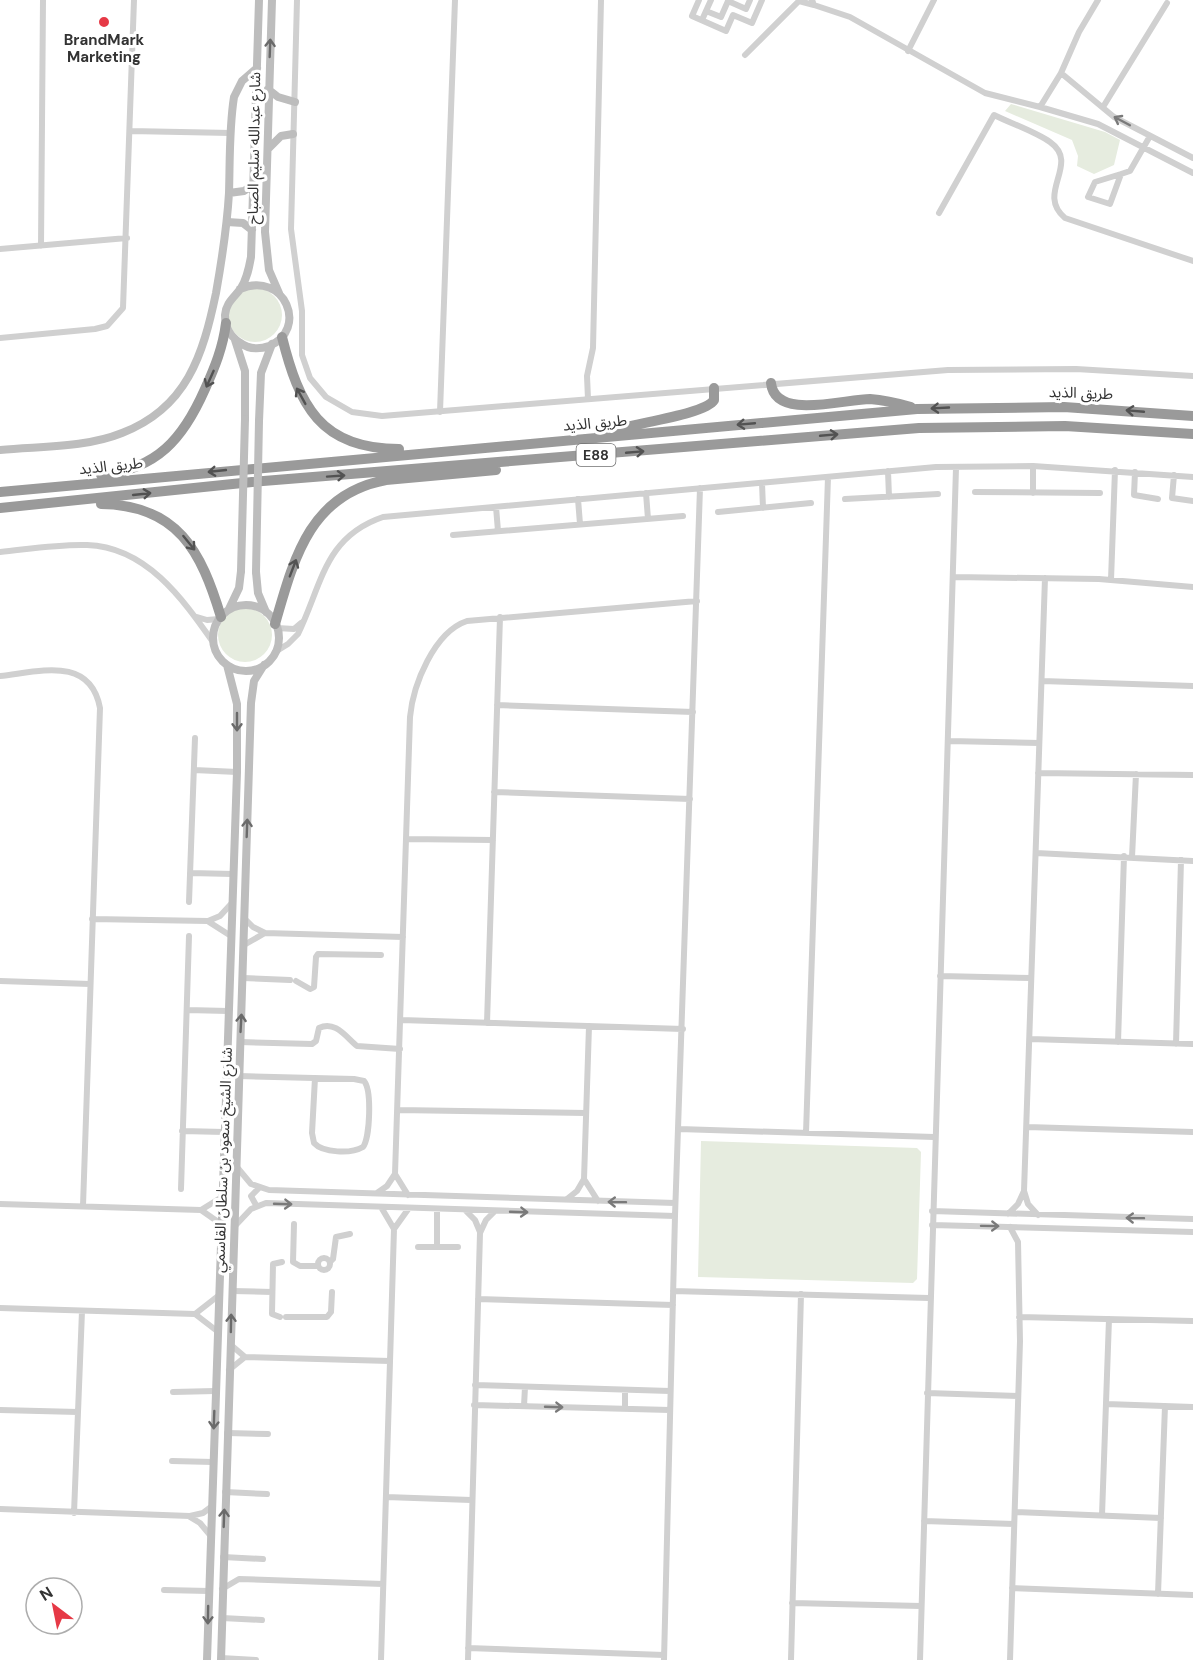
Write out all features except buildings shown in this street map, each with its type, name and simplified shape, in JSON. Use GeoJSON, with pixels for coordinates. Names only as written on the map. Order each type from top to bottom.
{"type":"FeatureCollection","features":[{"type":"Feature","properties":{"kind":"highway"},"geometry":{"type":"LineString","coordinates":[[33,489],[63,480],[127,471],[160,454],[185,429],[195,413],[220,354],[226,323]]}},
{"type":"Feature","properties":{"kind":"highway"},"geometry":{"type":"LineString","coordinates":[[282,337],[296,387],[304,403],[329,429],[362,446],[399,449],[519,439],[570,440]]}},
{"type":"Feature","properties":{"kind":"highway"},"geometry":{"type":"LineString","coordinates":[[771,383],[776,397],[784,403],[801,406],[868,399],[891,401],[917,409]]}},
{"type":"Feature","properties":{"kind":"highway"},"geometry":{"type":"LineString","coordinates":[[592,438],[634,423],[704,409],[714,400],[714,388]]}},
{"type":"Feature","properties":{"kind":"highway","name":"طريق الذيد"},"geometry":{"type":"LineString","coordinates":[[0,492],[917,409],[1064,407],[1193,416]]}},
{"type":"Feature","properties":{"kind":"highway","name":"طريق الذيد"},"geometry":{"type":"LineString","coordinates":[[0,508],[252,482],[968,426],[1075,426],[1193,434]]}},
{"type":"Feature","properties":{"kind":"highway"},"geometry":{"type":"LineString","coordinates":[[276,626],[293,567],[313,524],[337,499],[352,490],[386,480],[503,470],[571,458]]}},
{"type":"Feature","properties":{"kind":"highway"},"geometry":{"type":"LineString","coordinates":[[59,503],[125,505],[150,513],[172,525],[185,537],[204,566],[222,616]]}},
{"type":"Feature","properties":{"kind":"main road","name":"شارع عبدالله سليم الصباح"},"geometry":{"type":"LineString","coordinates":[[240,289],[249,268],[252,230],[259,0]]}},
{"type":"Feature","properties":{"kind":"main road","name":"شارع عبدالله سليم الصباح"},"geometry":{"type":"LineString","coordinates":[[272,0],[268,89],[266,245],[269,270],[279,293]]}},
{"type":"Feature","properties":{"kind":"main road"},"geometry":{"type":"LineString","coordinates":[[0,450],[104,439],[137,427],[171,402],[193,372],[206,337],[222,263],[236,91],[257,68]]}},
{"type":"Feature","properties":{"kind":"main road"},"geometry":{"type":"LineString","coordinates":[[268,89],[278,97],[295,102]]}},
{"type":"Feature","properties":{"kind":"main road"},"geometry":{"type":"LineString","coordinates":[[267,149],[276,140],[293,134]]}},
{"type":"Feature","properties":{"kind":"main road"},"geometry":{"type":"LineString","coordinates":[[229,193],[244,191],[253,184]]}},
{"type":"Feature","properties":{"kind":"main road"},"geometry":{"type":"LineString","coordinates":[[227,222],[243,223],[252,230]]}},
{"type":"Feature","properties":{"kind":"main road"},"geometry":{"type":"LineString","coordinates":[[235,340],[253,348],[272,344],[282,337],[287,328],[288,310],[279,293],[265,285],[240,289],[228,304],[226,323],[235,340],[245,371],[241,571],[237,596],[222,616],[213,642],[216,652],[227,665],[245,670],[264,665],[275,651],[279,640],[276,626],[266,612],[258,593],[256,572],[261,374],[272,344]]}},
{"type":"Feature","properties":{"kind":"main road"},"geometry":{"type":"LineString","coordinates":[[222,616],[243,605],[266,612]]}},
{"type":"Feature","properties":{"kind":"main road","name":"شارع الشيخ سعود بن سلطان القاسمي"},"geometry":{"type":"LineString","coordinates":[[207,1660],[237,772],[237,704],[227,665]]}},
{"type":"Feature","properties":{"kind":"main road","name":"شارع الشيخ سعود بن سلطان القاسمي"},"geometry":{"type":"LineString","coordinates":[[221,1659],[251,695],[254,681],[264,665]]}},
{"type":"Feature","properties":{"kind":"main road"},"geometry":{"type":"LineString","coordinates":[[231,904],[239,903],[244,917]]}},
{"type":"Feature","properties":{"kind":"street"},"geometry":{"type":"LineString","coordinates":[[41,246],[43,0]]}},
{"type":"Feature","properties":{"kind":"street"},"geometry":{"type":"LineString","coordinates":[[0,338],[107,326],[116,318],[125,297],[134,0]]}},
{"type":"Feature","properties":{"kind":"street"},"geometry":{"type":"LineString","coordinates":[[297,0],[291,245],[302,311],[303,355],[310,378],[326,397],[352,412],[382,416],[905,372],[991,368],[1076,369],[1193,376]]}},
{"type":"Feature","properties":{"kind":"street"},"geometry":{"type":"LineString","coordinates":[[440,412],[455,0]]}},
{"type":"Feature","properties":{"kind":"street"},"geometry":{"type":"LineString","coordinates":[[588,399],[587,376],[593,348],[601,0]]}},
{"type":"Feature","properties":{"kind":"street"},"geometry":{"type":"LineString","coordinates":[[699,0],[692,16],[726,31],[734,15],[752,23],[762,0]]}},
{"type":"Feature","properties":{"kind":"street"},"geometry":{"type":"LineString","coordinates":[[702,20],[711,0]]}},
{"type":"Feature","properties":{"kind":"street"},"geometry":{"type":"LineString","coordinates":[[706,10],[721,17],[728,1],[746,9],[750,0]]}},
{"type":"Feature","properties":{"kind":"street"},"geometry":{"type":"LineString","coordinates":[[908,51],[934,0]]}},
{"type":"Feature","properties":{"kind":"street"},"geometry":{"type":"LineString","coordinates":[[1040,107],[1061,73],[1079,32],[1098,0]]}},
{"type":"Feature","properties":{"kind":"street"},"geometry":{"type":"LineString","coordinates":[[746,55],[797,1],[813,2],[842,13],[985,93],[1098,124],[1193,173]]}},
{"type":"Feature","properties":{"kind":"street"},"geometry":{"type":"LineString","coordinates":[[1103,107],[1167,1]]}},
{"type":"Feature","properties":{"kind":"street"},"geometry":{"type":"LineString","coordinates":[[1061,73],[1114,117],[1193,158]]}},
{"type":"Feature","properties":{"kind":"street"},"geometry":{"type":"LineString","coordinates":[[939,213],[994,115],[1050,142],[1060,154],[1062,164],[1052,197],[1054,205],[1065,218],[1193,261]]}},
{"type":"Feature","properties":{"kind":"street"},"geometry":{"type":"LineString","coordinates":[[130,131],[231,133]]}},
{"type":"Feature","properties":{"kind":"street"},"geometry":{"type":"LineString","coordinates":[[1121,174],[1110,204],[1088,197],[1095,182],[1130,171],[1150,136]]}},
{"type":"Feature","properties":{"kind":"street"},"geometry":{"type":"LineString","coordinates":[[0,249],[127,238]]}},
{"type":"Feature","properties":{"kind":"street"},"geometry":{"type":"LineString","coordinates":[[1033,466],[1033,493]]}},
{"type":"Feature","properties":{"kind":"street"},"geometry":{"type":"LineString","coordinates":[[275,651],[293,639],[332,554],[360,526],[396,515],[888,471],[1033,466],[1193,477]]}},
{"type":"Feature","properties":{"kind":"street"},"geometry":{"type":"LineString","coordinates":[[920,1660],[929,1298],[949,741],[956,468]]}},
{"type":"Feature","properties":{"kind":"street"},"geometry":{"type":"LineString","coordinates":[[1110,580],[1115,470]]}},
{"type":"Feature","properties":{"kind":"street"},"geometry":{"type":"LineString","coordinates":[[888,471],[889,497]]}},
{"type":"Feature","properties":{"kind":"street"},"geometry":{"type":"LineString","coordinates":[[1135,472],[1134,495],[1158,499]]}},
{"type":"Feature","properties":{"kind":"street"},"geometry":{"type":"LineString","coordinates":[[1174,475],[1172,498],[1193,501]]}},
{"type":"Feature","properties":{"kind":"street"},"geometry":{"type":"LineString","coordinates":[[806,1133],[828,477]]}},
{"type":"Feature","properties":{"kind":"street"},"geometry":{"type":"LineString","coordinates":[[762,483],[763,508]]}},
{"type":"Feature","properties":{"kind":"street"},"geometry":{"type":"LineString","coordinates":[[468,1648],[664,1658],[675,1203],[700,488]]}},
{"type":"Feature","properties":{"kind":"street"},"geometry":{"type":"LineString","coordinates":[[975,492],[1100,493]]}},
{"type":"Feature","properties":{"kind":"street"},"geometry":{"type":"LineString","coordinates":[[646,493],[648,519]]}},
{"type":"Feature","properties":{"kind":"street"},"geometry":{"type":"LineString","coordinates":[[845,499],[938,494]]}},
{"type":"Feature","properties":{"kind":"street"},"geometry":{"type":"LineString","coordinates":[[578,499],[580,524]]}},
{"type":"Feature","properties":{"kind":"street"},"geometry":{"type":"LineString","coordinates":[[718,512],[811,503]]}},
{"type":"Feature","properties":{"kind":"street"},"geometry":{"type":"LineString","coordinates":[[496,507],[498,531]]}},
{"type":"Feature","properties":{"kind":"street"},"geometry":{"type":"LineString","coordinates":[[453,535],[683,516]]}},
{"type":"Feature","properties":{"kind":"street"},"geometry":{"type":"LineString","coordinates":[[0,552],[87,545],[117,550],[154,571],[195,616],[213,642]]}},
{"type":"Feature","properties":{"kind":"street"},"geometry":{"type":"LineString","coordinates":[[954,577],[1110,580],[1193,587]]}},
{"type":"Feature","properties":{"kind":"street"},"geometry":{"type":"LineString","coordinates":[[1038,1215],[1028,1204],[1024,1191],[1045,579]]}},
{"type":"Feature","properties":{"kind":"street"},"geometry":{"type":"LineString","coordinates":[[375,1194],[387,1186],[395,1174],[410,717],[418,681],[449,630],[467,621],[697,601]]}},
{"type":"Feature","properties":{"kind":"street"},"geometry":{"type":"LineString","coordinates":[[195,616],[207,620],[222,616]]}},
{"type":"Feature","properties":{"kind":"street"},"geometry":{"type":"LineString","coordinates":[[487,1023],[501,617]]}},
{"type":"Feature","properties":{"kind":"street"},"geometry":{"type":"LineString","coordinates":[[276,626],[294,629],[303,620]]}},
{"type":"Feature","properties":{"kind":"street"},"geometry":{"type":"LineString","coordinates":[[0,676],[65,670],[85,683],[99,702],[83,1206]]}},
{"type":"Feature","properties":{"kind":"street"},"geometry":{"type":"LineString","coordinates":[[1042,681],[1193,686]]}},
{"type":"Feature","properties":{"kind":"street"},"geometry":{"type":"LineString","coordinates":[[497,705],[693,712]]}},
{"type":"Feature","properties":{"kind":"street"},"geometry":{"type":"LineString","coordinates":[[189,902],[195,738]]}},
{"type":"Feature","properties":{"kind":"street"},"geometry":{"type":"LineString","coordinates":[[949,741],[1039,743]]}},
{"type":"Feature","properties":{"kind":"street"},"geometry":{"type":"LineString","coordinates":[[194,770],[237,772]]}},
{"type":"Feature","properties":{"kind":"street"},"geometry":{"type":"LineString","coordinates":[[1038,773],[1193,775]]}},
{"type":"Feature","properties":{"kind":"street"},"geometry":{"type":"LineString","coordinates":[[1132,857],[1136,774]]}},
{"type":"Feature","properties":{"kind":"street"},"geometry":{"type":"LineString","coordinates":[[494,792],[690,799]]}},
{"type":"Feature","properties":{"kind":"street"},"geometry":{"type":"LineString","coordinates":[[406,839],[493,840]]}},
{"type":"Feature","properties":{"kind":"street"},"geometry":{"type":"LineString","coordinates":[[1036,854],[1124,856],[1193,861]]}},
{"type":"Feature","properties":{"kind":"street"},"geometry":{"type":"LineString","coordinates":[[1118,1042],[1124,856]]}},
{"type":"Feature","properties":{"kind":"street"},"geometry":{"type":"LineString","coordinates":[[1176,1044],[1181,860]]}},
{"type":"Feature","properties":{"kind":"street"},"geometry":{"type":"LineString","coordinates":[[190,873],[233,874]]}},
{"type":"Feature","properties":{"kind":"street"},"geometry":{"type":"LineString","coordinates":[[92,919],[208,921],[220,916],[231,904]]}},
{"type":"Feature","properties":{"kind":"street"},"geometry":{"type":"LineString","coordinates":[[244,917],[253,927],[265,933],[403,937]]}},
{"type":"Feature","properties":{"kind":"street"},"geometry":{"type":"LineString","coordinates":[[208,921],[231,936]]}},
{"type":"Feature","properties":{"kind":"street"},"geometry":{"type":"LineString","coordinates":[[243,945],[265,933]]}},
{"type":"Feature","properties":{"kind":"street"},"geometry":{"type":"LineString","coordinates":[[181,1189],[189,936]]}},
{"type":"Feature","properties":{"kind":"street"},"geometry":{"type":"LineString","coordinates":[[243,978],[293,981],[310,989],[314,987],[318,954],[381,955]]}},
{"type":"Feature","properties":{"kind":"street"},"geometry":{"type":"LineString","coordinates":[[940,976],[1031,978]]}},
{"type":"Feature","properties":{"kind":"street"},"geometry":{"type":"LineString","coordinates":[[0,981],[90,984]]}},
{"type":"Feature","properties":{"kind":"street"},"geometry":{"type":"LineString","coordinates":[[186,1010],[228,1011]]}},
{"type":"Feature","properties":{"kind":"street"},"geometry":{"type":"LineString","coordinates":[[401,1020],[682,1029]]}},
{"type":"Feature","properties":{"kind":"street"},"geometry":{"type":"LineString","coordinates":[[240,1042],[312,1044],[316,1041],[318,1030],[322,1025],[345,1032],[359,1047],[400,1049]]}},
{"type":"Feature","properties":{"kind":"street"},"geometry":{"type":"LineString","coordinates":[[567,1200],[577,1191],[584,1179],[589,1026]]}},
{"type":"Feature","properties":{"kind":"street"},"geometry":{"type":"LineString","coordinates":[[1029,1040],[1193,1044]]}},
{"type":"Feature","properties":{"kind":"street"},"geometry":{"type":"LineString","coordinates":[[239,1076],[359,1079],[367,1085],[367,1138],[363,1147],[353,1150],[327,1149],[314,1143],[312,1134],[315,1078]]}},
{"type":"Feature","properties":{"kind":"street"},"geometry":{"type":"LineString","coordinates":[[398,1110],[586,1113]]}},
{"type":"Feature","properties":{"kind":"street"},"geometry":{"type":"LineString","coordinates":[[1027,1127],[1193,1131]]}},
{"type":"Feature","properties":{"kind":"street"},"geometry":{"type":"LineString","coordinates":[[679,1129],[934,1137]]}},
{"type":"Feature","properties":{"kind":"street"},"geometry":{"type":"LineString","coordinates":[[183,1131],[224,1132]]}},
{"type":"Feature","properties":{"kind":"street"},"geometry":{"type":"LineString","coordinates":[[236,1165],[248,1181],[259,1188],[408,1196],[675,1203]]}},
{"type":"Feature","properties":{"kind":"street"},"geometry":{"type":"LineString","coordinates":[[395,1174],[408,1196]]}},
{"type":"Feature","properties":{"kind":"street"},"geometry":{"type":"LineString","coordinates":[[584,1179],[598,1201]]}},
{"type":"Feature","properties":{"kind":"street"},"geometry":{"type":"LineString","coordinates":[[256,1205],[251,1196],[259,1188]]}},
{"type":"Feature","properties":{"kind":"street"},"geometry":{"type":"LineString","coordinates":[[1008,1214],[1018,1204],[1024,1191]]}},
{"type":"Feature","properties":{"kind":"street"},"geometry":{"type":"LineString","coordinates":[[201,1210],[222,1197]]}},
{"type":"Feature","properties":{"kind":"street"},"geometry":{"type":"LineString","coordinates":[[234,1227],[256,1205],[266,1203],[675,1216]]}},
{"type":"Feature","properties":{"kind":"street"},"geometry":{"type":"LineString","coordinates":[[0,1204],[201,1210],[221,1224]]}},
{"type":"Feature","properties":{"kind":"street"},"geometry":{"type":"LineString","coordinates":[[381,1207],[394,1229],[381,1660]]}},
{"type":"Feature","properties":{"kind":"street"},"geometry":{"type":"LineString","coordinates":[[394,1229],[409,1208]]}},
{"type":"Feature","properties":{"kind":"street"},"geometry":{"type":"LineString","coordinates":[[437,1209],[437,1247]]}},
{"type":"Feature","properties":{"kind":"street"},"geometry":{"type":"LineString","coordinates":[[465,1210],[475,1220],[480,1233],[468,1660]]}},
{"type":"Feature","properties":{"kind":"street"},"geometry":{"type":"LineString","coordinates":[[480,1233],[486,1220],[495,1211]]}},
{"type":"Feature","properties":{"kind":"street"},"geometry":{"type":"LineString","coordinates":[[932,1211],[1192,1218]]}},
{"type":"Feature","properties":{"kind":"street"},"geometry":{"type":"LineString","coordinates":[[288,1262],[294,1224]]}},
{"type":"Feature","properties":{"kind":"street"},"geometry":{"type":"LineString","coordinates":[[932,1225],[1193,1232]]}},
{"type":"Feature","properties":{"kind":"street"},"geometry":{"type":"LineString","coordinates":[[1010,1227],[1018,1242],[1018,1396],[1010,1660]]}},
{"type":"Feature","properties":{"kind":"street"},"geometry":{"type":"LineString","coordinates":[[1018,1242],[1028,1227]]}},
{"type":"Feature","properties":{"kind":"street"},"geometry":{"type":"LineString","coordinates":[[332,1292],[331,1312],[327,1317],[272,1315],[273,1263],[288,1262],[300,1266],[318,1266],[326,1270],[333,1259],[336,1237],[350,1234]]}},
{"type":"Feature","properties":{"kind":"street"},"geometry":{"type":"LineString","coordinates":[[418,1247],[458,1247]]}},
{"type":"Feature","properties":{"kind":"street"},"geometry":{"type":"LineString","coordinates":[[232,1291],[272,1292]]}},
{"type":"Feature","properties":{"kind":"street"},"geometry":{"type":"LineString","coordinates":[[673,1291],[929,1298]]}},
{"type":"Feature","properties":{"kind":"street"},"geometry":{"type":"LineString","coordinates":[[790,1660],[801,1294]]}},
{"type":"Feature","properties":{"kind":"street"},"geometry":{"type":"LineString","coordinates":[[195,1314],[218,1296]]}},
{"type":"Feature","properties":{"kind":"street"},"geometry":{"type":"LineString","coordinates":[[478,1299],[673,1305]]}},
{"type":"Feature","properties":{"kind":"street"},"geometry":{"type":"LineString","coordinates":[[0,1308],[195,1314],[217,1331]]}},
{"type":"Feature","properties":{"kind":"street"},"geometry":{"type":"LineString","coordinates":[[74,1513],[82,1311]]}},
{"type":"Feature","properties":{"kind":"street"},"geometry":{"type":"LineString","coordinates":[[1018,1317],[1193,1321]]}},
{"type":"Feature","properties":{"kind":"street"},"geometry":{"type":"LineString","coordinates":[[1102,1515],[1109,1319]]}},
{"type":"Feature","properties":{"kind":"street"},"geometry":{"type":"LineString","coordinates":[[230,1345],[245,1357],[390,1361]]}},
{"type":"Feature","properties":{"kind":"street"},"geometry":{"type":"LineString","coordinates":[[229,1370],[245,1357]]}},
{"type":"Feature","properties":{"kind":"street"},"geometry":{"type":"LineString","coordinates":[[475,1385],[670,1391]]}},
{"type":"Feature","properties":{"kind":"street"},"geometry":{"type":"LineString","coordinates":[[524,1406],[525,1387]]}},
{"type":"Feature","properties":{"kind":"street"},"geometry":{"type":"LineString","coordinates":[[625,1390],[625,1409]]}},
{"type":"Feature","properties":{"kind":"street"},"geometry":{"type":"LineString","coordinates":[[173,1392],[215,1391]]}},
{"type":"Feature","properties":{"kind":"street"},"geometry":{"type":"LineString","coordinates":[[927,1393],[1018,1396]]}},
{"type":"Feature","properties":{"kind":"street"},"geometry":{"type":"LineString","coordinates":[[1106,1404],[1193,1407]]}},
{"type":"Feature","properties":{"kind":"street"},"geometry":{"type":"LineString","coordinates":[[474,1405],[670,1410]]}},
{"type":"Feature","properties":{"kind":"street"},"geometry":{"type":"LineString","coordinates":[[1158,1594],[1165,1406]]}},
{"type":"Feature","properties":{"kind":"street"},"geometry":{"type":"LineString","coordinates":[[0,1410],[78,1412]]}},
{"type":"Feature","properties":{"kind":"street"},"geometry":{"type":"LineString","coordinates":[[227,1433],[268,1434]]}},
{"type":"Feature","properties":{"kind":"street"},"geometry":{"type":"LineString","coordinates":[[172,1461],[213,1462]]}},
{"type":"Feature","properties":{"kind":"street"},"geometry":{"type":"LineString","coordinates":[[225,1492],[267,1494]]}},
{"type":"Feature","properties":{"kind":"street"},"geometry":{"type":"LineString","coordinates":[[386,1497],[471,1500]]}},
{"type":"Feature","properties":{"kind":"street"},"geometry":{"type":"LineString","coordinates":[[0,1509],[190,1516],[203,1513],[211,1506]]}},
{"type":"Feature","properties":{"kind":"street"},"geometry":{"type":"LineString","coordinates":[[1015,1512],[1161,1518]]}},
{"type":"Feature","properties":{"kind":"street"},"geometry":{"type":"LineString","coordinates":[[190,1516],[200,1522],[210,1535]]}},
{"type":"Feature","properties":{"kind":"street"},"geometry":{"type":"LineString","coordinates":[[924,1521],[1014,1524]]}},
{"type":"Feature","properties":{"kind":"street"},"geometry":{"type":"LineString","coordinates":[[223,1557],[263,1559]]}},
{"type":"Feature","properties":{"kind":"street"},"geometry":{"type":"LineString","coordinates":[[223,1568],[239,1579]]}},
{"type":"Feature","properties":{"kind":"street"},"geometry":{"type":"LineString","coordinates":[[222,1589],[239,1579],[383,1584]]}},
{"type":"Feature","properties":{"kind":"street"},"geometry":{"type":"LineString","coordinates":[[1012,1588],[1193,1595]]}},
{"type":"Feature","properties":{"kind":"street"},"geometry":{"type":"LineString","coordinates":[[164,1590],[209,1591]]}},
{"type":"Feature","properties":{"kind":"street"},"geometry":{"type":"LineString","coordinates":[[792,1603],[921,1606]]}},
{"type":"Feature","properties":{"kind":"street"},"geometry":{"type":"LineString","coordinates":[[222,1618],[261,1620]]}},
{"type":"Feature","properties":{"kind":"street"},"geometry":{"type":"LineString","coordinates":[[221,1659],[256,1660]]}},
{"type":"Feature","properties":{"kind":"shaded area"},"geometry":{"type":"Polygon","coordinates":[[[1011,104],[1105,132],[1120,140],[1114,165],[1094,174],[1077,166],[1078,156],[1072,140],[1005,111],[1011,104]]]}},
{"type":"Feature","properties":{"kind":"shaded area"},"geometry":{"type":"Polygon","coordinates":[[[255,288],[265,290],[274,296],[280,305],[282,315],[280,325],[274,334],[265,340],[255,342],[245,340],[236,334],[230,325],[228,315],[230,305],[236,296],[245,290],[255,288]]]}},
{"type":"Feature","properties":{"kind":"shaded area"},"geometry":{"type":"Polygon","coordinates":[[[245,608],[255,610],[264,616],[270,625],[272,635],[270,645],[264,654],[255,660],[245,662],[235,660],[226,654],[220,645],[218,635],[220,625],[226,616],[235,610],[245,608]]]}},
{"type":"Feature","properties":{"kind":"shaded area"},"geometry":{"type":"Polygon","coordinates":[[[701,1141],[917,1148],[921,1152],[917,1279],[913,1283],[698,1277],[701,1141]]]}},
{"type":"Feature","properties":{"kind":"place","name":"BrandMark Marketing"},"geometry":{"type":"Point","coordinates":[104,22]}}]}
